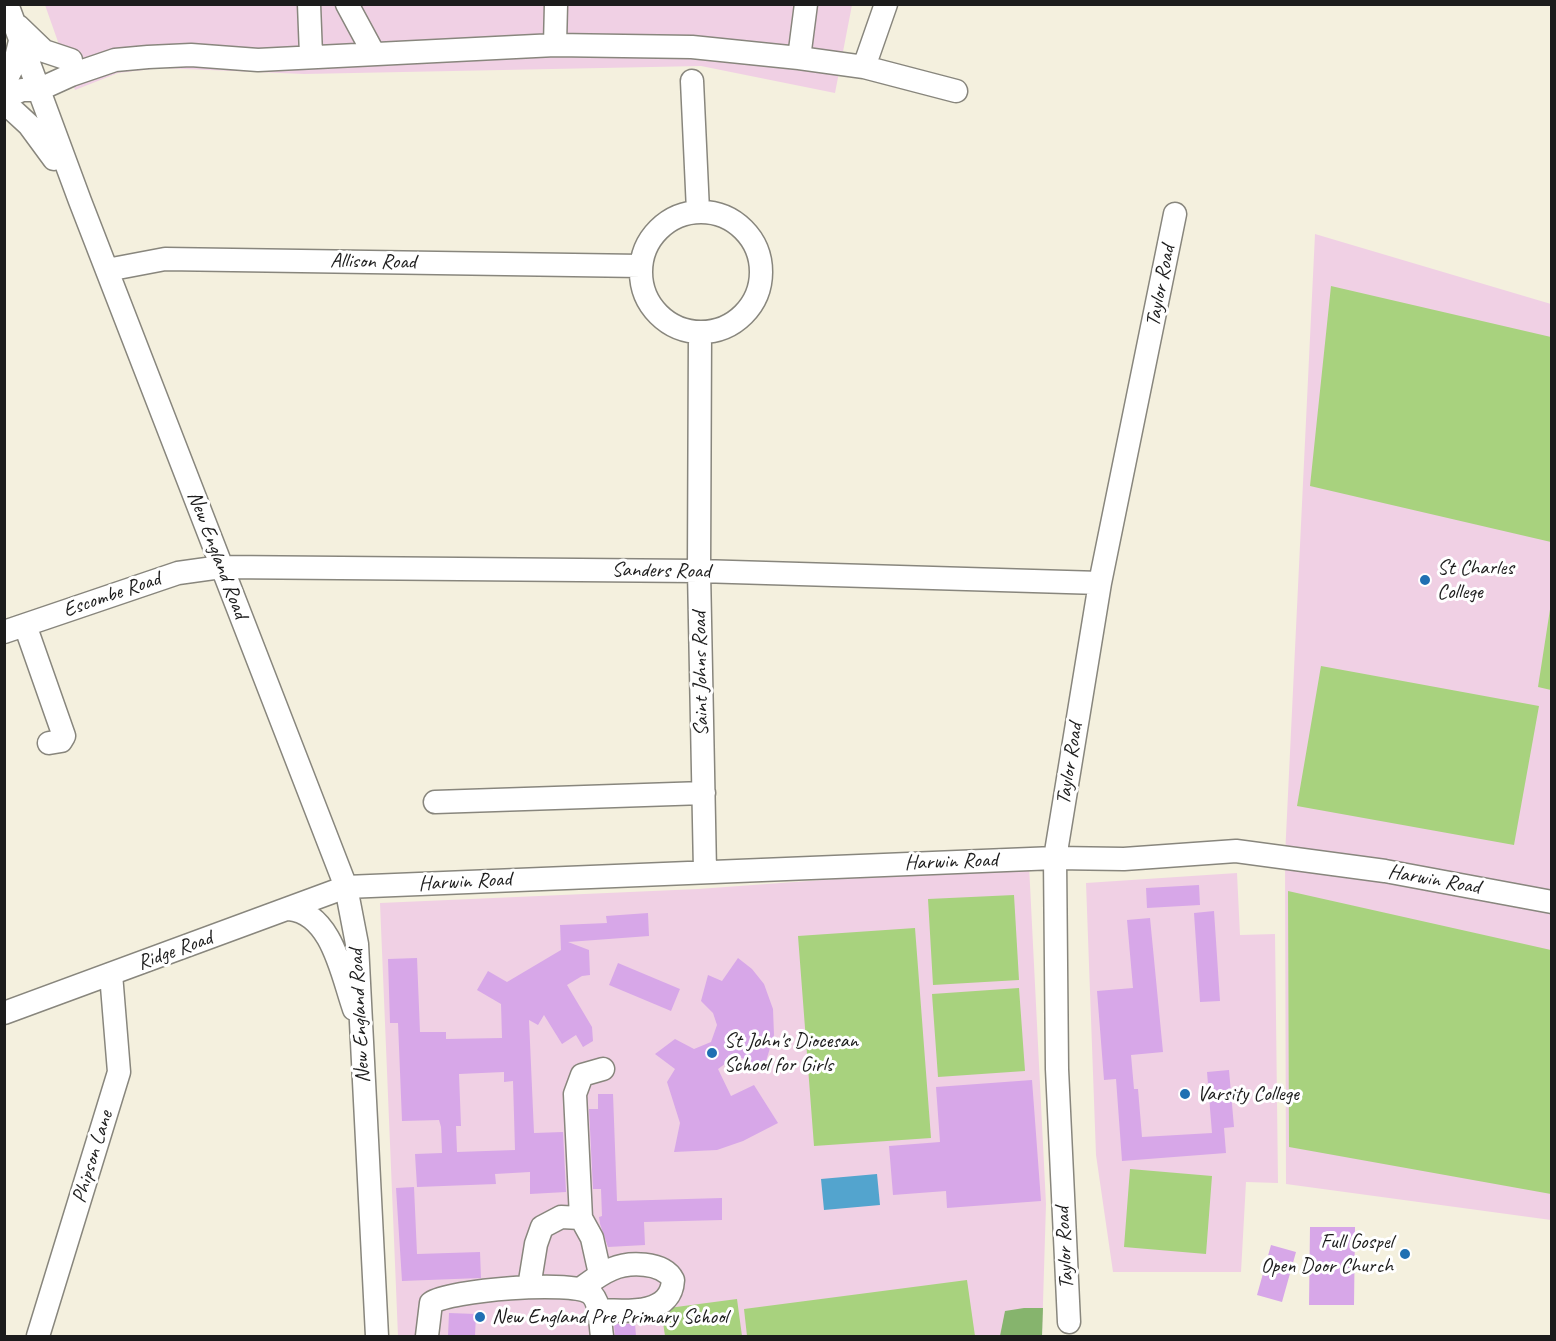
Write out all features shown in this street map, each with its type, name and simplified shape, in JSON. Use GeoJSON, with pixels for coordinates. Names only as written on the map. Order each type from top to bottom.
{"type":"FeatureCollection","features":[{"type":"Feature","properties":{"kind":"street"},"geometry":{"type":"LineString","coordinates":[[303,56],[309,4]]}},
{"type":"Feature","properties":{"kind":"street"},"geometry":{"type":"LineString","coordinates":[[346,4],[374,54]]}},
{"type":"Feature","properties":{"kind":"street"},"geometry":{"type":"LineString","coordinates":[[555,45],[556,4]]}},
{"type":"Feature","properties":{"kind":"street"},"geometry":{"type":"LineString","coordinates":[[799,58],[806,4]]}},
{"type":"Feature","properties":{"kind":"street"},"geometry":{"type":"LineString","coordinates":[[864,66],[886,4]]}},
{"type":"Feature","properties":{"kind":"street"},"geometry":{"type":"LineString","coordinates":[[10,11],[26,36],[44,51],[71,60]]}},
{"type":"Feature","properties":{"kind":"street","name":"New England Road"},"geometry":{"type":"LineString","coordinates":[[10,11],[20,40],[18,90],[48,118],[346,887],[357,944],[362,1030],[367,1332]]}},
{"type":"Feature","properties":{"kind":"street"},"geometry":{"type":"LineString","coordinates":[[18,90],[71,60],[111,49],[159,43]]}},
{"type":"Feature","properties":{"kind":"street"},"geometry":{"type":"LineString","coordinates":[[259,45],[303,56]]}},
{"type":"Feature","properties":{"kind":"street"},"geometry":{"type":"LineString","coordinates":[[18,90],[115,60],[191,55],[258,60],[555,45],[692,47],[799,58],[864,66],[956,91]]}},
{"type":"Feature","properties":{"kind":"street"},"geometry":{"type":"LineString","coordinates":[[48,118],[70,88],[115,60]]}},
{"type":"Feature","properties":{"kind":"street"},"geometry":{"type":"LineString","coordinates":[[692,81],[698,211]]}},
{"type":"Feature","properties":{"kind":"street"},"geometry":{"type":"LineString","coordinates":[[18,90],[39,136],[80,201]]}},
{"type":"Feature","properties":{"kind":"street"},"geometry":{"type":"LineString","coordinates":[[698,211],[717,213],[734,221],[753,243],[761,271],[758,290],[743,314],[719,329],[700,332],[676,326],[656,312],[644,291],[641,266],[650,239],[670,219],[698,211]]}},
{"type":"Feature","properties":{"kind":"street","name":"Taylor Road"},"geometry":{"type":"LineString","coordinates":[[1069,1322],[1057,1069],[1055,858],[1100,583],[1175,214]]}},
{"type":"Feature","properties":{"kind":"street","name":"Allison Road"},"geometry":{"type":"LineString","coordinates":[[107,270],[165,260],[641,266]]}},
{"type":"Feature","properties":{"kind":"street","name":"Saint Johns Road"},"geometry":{"type":"LineString","coordinates":[[700,332],[699,572],[705,871]]}},
{"type":"Feature","properties":{"kind":"street","name":"Sanders Road"},"geometry":{"type":"LineString","coordinates":[[221,567],[699,572],[1100,583]]}},
{"type":"Feature","properties":{"kind":"street","name":"Escombe Road"},"geometry":{"type":"LineString","coordinates":[[15,628],[178,573],[221,567]]}},
{"type":"Feature","properties":{"kind":"street"},"geometry":{"type":"LineString","coordinates":[[15,628],[64,736],[61,741],[49,743]]}},
{"type":"Feature","properties":{"kind":"street"},"geometry":{"type":"LineString","coordinates":[[435,802],[704,793]]}},
{"type":"Feature","properties":{"kind":"street","name":"Harwin Road"},"geometry":{"type":"LineString","coordinates":[[346,887],[1055,858],[1124,859],[1236,851],[1385,870],[1551,902]]}},
{"type":"Feature","properties":{"kind":"street","name":"Ridge Road"},"geometry":{"type":"LineString","coordinates":[[4,1013],[346,887]]}},
{"type":"Feature","properties":{"kind":"street"},"geometry":{"type":"LineString","coordinates":[[289,909],[299,910],[317,922],[329,941],[362,1030]]}},
{"type":"Feature","properties":{"kind":"street","name":"Phipson Lane"},"geometry":{"type":"LineString","coordinates":[[38,1336],[119,1072],[111,974]]}},
{"type":"Feature","properties":{"kind":"street"},"geometry":{"type":"LineString","coordinates":[[600,1274],[592,1239],[581,1218],[575,1094],[582,1075],[603,1069]]}},
{"type":"Feature","properties":{"kind":"street","name":"New England Road"},"geometry":{"type":"LineString","coordinates":[[364,1118],[375,1301],[366,1304],[367,1332]]}},
{"type":"Feature","properties":{"kind":"street"},"geometry":{"type":"LineString","coordinates":[[529,1287],[536,1244],[542,1227],[561,1217],[581,1218]]}},
{"type":"Feature","properties":{"kind":"street"},"geometry":{"type":"LineString","coordinates":[[580,1289],[600,1274],[627,1265],[655,1267],[670,1275],[673,1284],[665,1298],[654,1307],[636,1311],[598,1310]]}},
{"type":"Feature","properties":{"kind":"street"},"geometry":{"type":"LineString","coordinates":[[426,1336],[431,1303],[445,1296],[529,1287],[580,1289],[590,1293],[598,1310],[602,1336]]}},
{"type":"Feature","properties":{"kind":"shaded area"},"geometry":{"type":"Polygon","coordinates":[[[45,5],[852,5],[835,93],[701,66],[304,74],[161,68],[118,73],[75,90],[45,5]]]}},
{"type":"Feature","properties":{"kind":"shaded area","name":"St Charles College"},"geometry":{"type":"Polygon","coordinates":[[[1315,234],[1551,304],[1551,1220],[1286,1184],[1285,856],[1315,234]]]}},
{"type":"Feature","properties":{"kind":"shaded area","name":"St John's Diocesan School for Girls"},"geometry":{"type":"Polygon","coordinates":[[[1029,865],[1046,1204],[1042,1336],[398,1336],[380,903],[698,889],[1029,865]]]}},
{"type":"Feature","properties":{"kind":"shaded area","name":"Varsity College"},"geometry":{"type":"Polygon","coordinates":[[[1237,873],[1240,935],[1275,934],[1278,1183],[1246,1182],[1241,1272],[1113,1272],[1096,1155],[1086,883],[1237,873]]]}},
{"type":"Feature","properties":{"kind":"green space"},"geometry":{"type":"Polygon","coordinates":[[[1331,286],[1551,337],[1551,542],[1310,486],[1331,286]]]}},
{"type":"Feature","properties":{"kind":"green space"},"geometry":{"type":"Polygon","coordinates":[[[1552,603],[1551,690],[1538,687],[1552,603]]]}},
{"type":"Feature","properties":{"kind":"green space"},"geometry":{"type":"Polygon","coordinates":[[[1321,666],[1539,706],[1514,845],[1297,806],[1321,666]]]}},
{"type":"Feature","properties":{"kind":"green space"},"geometry":{"type":"Polygon","coordinates":[[[1288,891],[1551,950],[1551,1194],[1289,1147],[1288,891]]]}},
{"type":"Feature","properties":{"kind":"green space"},"geometry":{"type":"Polygon","coordinates":[[[1014,895],[1019,980],[933,985],[928,899],[1014,895]]]}},
{"type":"Feature","properties":{"kind":"green space"},"geometry":{"type":"Polygon","coordinates":[[[915,928],[931,1138],[814,1146],[798,936],[915,928]]]}},
{"type":"Feature","properties":{"kind":"green space"},"geometry":{"type":"Polygon","coordinates":[[[1019,988],[1025,1071],[938,1077],[932,994],[1019,988]]]}},
{"type":"Feature","properties":{"kind":"green space"},"geometry":{"type":"Polygon","coordinates":[[[1130,1169],[1212,1176],[1206,1254],[1124,1247],[1130,1169]]]}},
{"type":"Feature","properties":{"kind":"green space"},"geometry":{"type":"Polygon","coordinates":[[[967,1280],[975,1336],[747,1336],[744,1309],[967,1280]]]}},
{"type":"Feature","properties":{"kind":"green space"},"geometry":{"type":"Polygon","coordinates":[[[737,1299],[742,1336],[665,1336],[661,1309],[737,1299]]]}},
{"type":"Feature","properties":{"kind":"green space"},"geometry":{"type":"Polygon","coordinates":[[[1043,1308],[1042,1336],[1000,1336],[1005,1311],[1043,1308]]]}},
{"type":"Feature","properties":{"kind":"water"},"geometry":{"type":"Polygon","coordinates":[[[877,1174],[880,1205],[824,1210],[821,1179],[877,1174]]]}},
{"type":"Feature","properties":{"kind":"building"},"geometry":{"type":"Polygon","coordinates":[[[1199,885],[1200,905],[1147,908],[1146,888],[1199,885]]]}},
{"type":"Feature","properties":{"kind":"building"},"geometry":{"type":"Polygon","coordinates":[[[1214,911],[1220,1001],[1200,1002],[1194,913],[1214,911]]]}},
{"type":"Feature","properties":{"kind":"building"},"geometry":{"type":"Polygon","coordinates":[[[648,913],[649,936],[568,942],[589,950],[590,975],[582,976],[567,985],[592,1027],[593,1041],[583,1047],[576,1035],[562,1044],[544,1015],[538,1025],[529,1020],[534,1133],[563,1132],[566,1192],[530,1194],[530,1172],[495,1174],[496,1184],[417,1187],[415,1154],[442,1153],[441,1127],[439,1120],[402,1121],[398,1023],[390,1023],[388,959],[417,958],[420,1032],[446,1032],[446,1039],[502,1038],[501,1004],[477,990],[488,971],[507,982],[561,950],[560,925],[607,923],[606,916],[648,913]],[[504,1072],[459,1074],[461,1126],[456,1126],[457,1152],[515,1150],[513,1081],[504,1082],[504,1072]]]}},
{"type":"Feature","properties":{"kind":"building"},"geometry":{"type":"Polygon","coordinates":[[[1150,918],[1163,1052],[1131,1055],[1134,1089],[1138,1089],[1142,1137],[1212,1133],[1207,1072],[1229,1070],[1234,1127],[1224,1128],[1226,1153],[1122,1161],[1116,1079],[1104,1080],[1097,991],[1133,988],[1127,920],[1150,918]]]}},
{"type":"Feature","properties":{"kind":"building"},"geometry":{"type":"Polygon","coordinates":[[[738,958],[752,969],[764,984],[773,1009],[774,1035],[763,1071],[737,1055],[718,1069],[731,1096],[754,1085],[778,1123],[743,1141],[717,1150],[674,1152],[680,1123],[667,1082],[675,1069],[655,1054],[675,1039],[694,1049],[711,1042],[717,1025],[713,1013],[701,1001],[708,975],[722,981],[738,958]]]}},
{"type":"Feature","properties":{"kind":"building"},"geometry":{"type":"Polygon","coordinates":[[[618,963],[680,989],[671,1011],[609,985],[618,963]]]}},
{"type":"Feature","properties":{"kind":"building"},"geometry":{"type":"Polygon","coordinates":[[[1032,1080],[1041,1201],[947,1208],[946,1191],[893,1195],[889,1146],[940,1142],[936,1087],[1032,1080]]]}},
{"type":"Feature","properties":{"kind":"building"},"geometry":{"type":"Polygon","coordinates":[[[598,1094],[613,1094],[617,1201],[722,1198],[722,1220],[644,1222],[645,1245],[608,1247],[599,1217],[602,1216],[601,1189],[593,1189],[589,1109],[598,1109],[598,1094]]]}},
{"type":"Feature","properties":{"kind":"building"},"geometry":{"type":"Polygon","coordinates":[[[414,1187],[417,1254],[480,1252],[481,1278],[402,1281],[396,1188],[414,1187]]]}},
{"type":"Feature","properties":{"kind":"building"},"geometry":{"type":"Polygon","coordinates":[[[1310,1227],[1355,1227],[1354,1305],[1309,1305],[1310,1227]]]}},
{"type":"Feature","properties":{"kind":"building"},"geometry":{"type":"Polygon","coordinates":[[[1271,1245],[1296,1252],[1282,1302],[1257,1295],[1271,1245]]]}},
{"type":"Feature","properties":{"kind":"building"},"geometry":{"type":"Polygon","coordinates":[[[449,1313],[476,1314],[475,1336],[448,1336],[449,1313]]]}},
{"type":"Feature","properties":{"kind":"building"},"geometry":{"type":"Polygon","coordinates":[[[614,1324],[635,1324],[636,1336],[615,1336],[614,1324]]]}},
{"type":"Feature","properties":{"kind":"place","name":"St Charles College"},"geometry":{"type":"Point","coordinates":[1425,580]}},
{"type":"Feature","properties":{"kind":"place","name":"St John's Diocesan School for Girls"},"geometry":{"type":"Point","coordinates":[712,1053]}},
{"type":"Feature","properties":{"kind":"place","name":"Varsity College"},"geometry":{"type":"Point","coordinates":[1185,1094]}},
{"type":"Feature","properties":{"kind":"place","name":"Full Gospel Open Door Church"},"geometry":{"type":"Point","coordinates":[1405,1254]}},
{"type":"Feature","properties":{"kind":"place","name":"New England Pre Primary School"},"geometry":{"type":"Point","coordinates":[480,1317]}}]}
